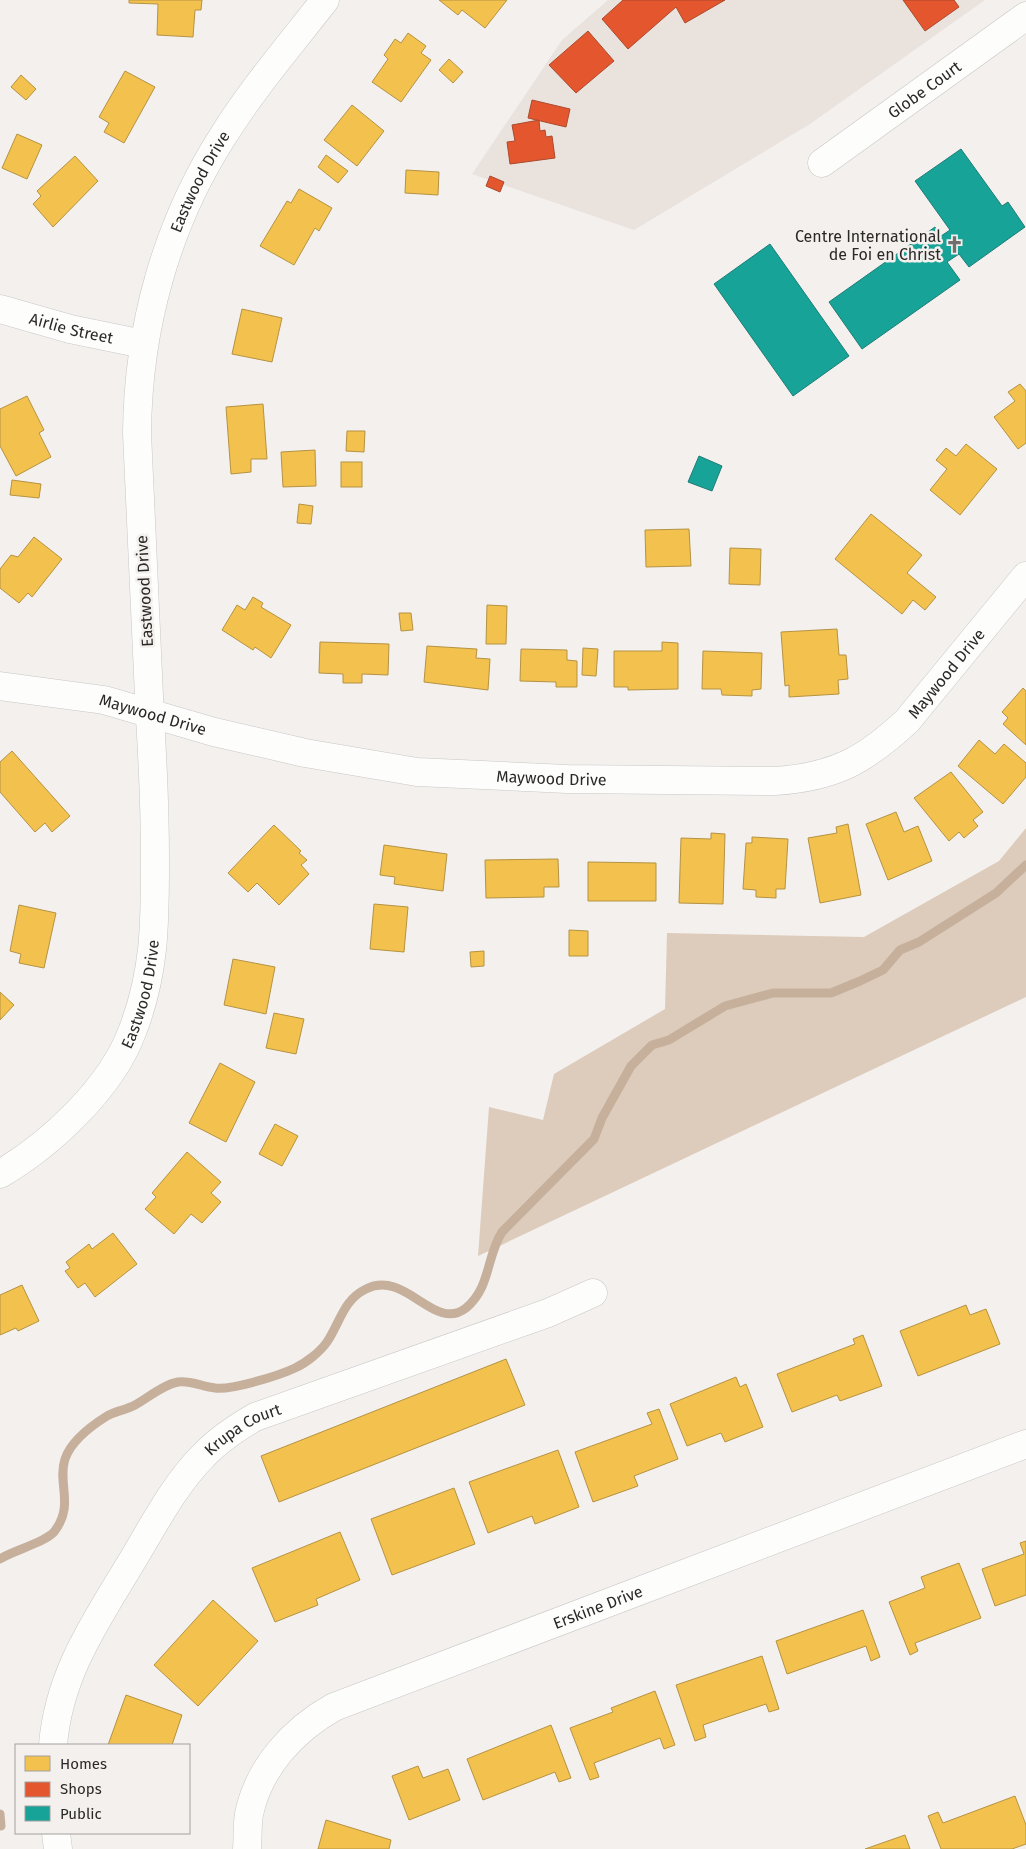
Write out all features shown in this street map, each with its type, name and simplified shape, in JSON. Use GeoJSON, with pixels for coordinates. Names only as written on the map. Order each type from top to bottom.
{"type":"FeatureCollection","features":[{"type":"Feature","properties":{"kind":"street","name":"Eastwood Drive"},"geometry":{"type":"LineString","coordinates":[[0,1174],[16,1165],[60,1129],[95,1093],[110,1074],[132,1034],[150,976],[155,933],[155,810],[137,433],[137,388],[146,325],[169,242],[203,170],[223,136],[254,91],[325,0]]}},
{"type":"Feature","properties":{"kind":"street","name":"Globe Court"},"geometry":{"type":"LineString","coordinates":[[822,163],[1026,16]]}},
{"type":"Feature","properties":{"kind":"street","name":"Airlie Street"},"geometry":{"type":"LineString","coordinates":[[0,309],[70,329],[143,344]]}},
{"type":"Feature","properties":{"kind":"street","name":"Maywood Drive"},"geometry":{"type":"LineString","coordinates":[[0,686],[104,700],[214,732],[305,753],[417,772],[567,779],[775,781],[805,779],[825,774],[844,766],[867,753],[896,732],[1026,576]]}},
{"type":"Feature","properties":{"kind":"street","name":"Krupa Court"},"geometry":{"type":"LineString","coordinates":[[53,1744],[57,1712],[65,1683],[81,1647],[177,1485],[204,1455],[232,1430],[256,1417],[548,1313],[594,1293]]}},
{"type":"Feature","properties":{"kind":"street","name":"Erskine Drive"},"geometry":{"type":"LineString","coordinates":[[247,1849],[250,1814],[258,1790],[276,1755],[312,1720],[334,1707],[1026,1444]]}},
{"type":"Feature","properties":{"kind":"street"},"geometry":{"type":"LineString","coordinates":[[56,1834],[58,1849]]}},
{"type":"Feature","properties":{"kind":"shaded area"},"geometry":{"type":"Polygon","coordinates":[[[608,0],[985,0],[810,124],[634,230],[472,174],[562,40],[608,0]]]}},
{"type":"Feature","properties":{"kind":"shaded area"},"geometry":{"type":"Polygon","coordinates":[[[1026,828],[1026,997],[478,1256],[489,1107],[543,1120],[554,1074],[665,1009],[667,933],[864,937],[999,861],[1026,828]]]}},
{"type":"Feature","properties":{"kind":"building: Homes"},"geometry":{"type":"Polygon","coordinates":[[[129,0],[202,0],[201,10],[195,10],[193,37],[157,35],[158,4],[129,3],[129,0]]]}},
{"type":"Feature","properties":{"kind":"building: Homes"},"geometry":{"type":"Polygon","coordinates":[[[439,0],[507,0],[485,28],[462,10],[458,15],[439,0]]]}},
{"type":"Feature","properties":{"kind":"building: Homes"},"geometry":{"type":"Polygon","coordinates":[[[408,33],[426,46],[421,53],[431,60],[401,102],[372,82],[388,59],[384,55],[395,39],[401,43],[408,33]]]}},
{"type":"Feature","properties":{"kind":"building: Homes"},"geometry":{"type":"Polygon","coordinates":[[[449,59],[463,72],[453,83],[439,70],[449,59]]]}},
{"type":"Feature","properties":{"kind":"building: Homes"},"geometry":{"type":"Polygon","coordinates":[[[125,71],[155,87],[124,143],[104,132],[109,123],[99,117],[125,71]]]}},
{"type":"Feature","properties":{"kind":"building: Homes"},"geometry":{"type":"Polygon","coordinates":[[[21,75],[36,89],[26,100],[11,87],[21,75]]]}},
{"type":"Feature","properties":{"kind":"building: Homes"},"geometry":{"type":"Polygon","coordinates":[[[352,105],[384,131],[357,166],[324,140],[352,105]]]}},
{"type":"Feature","properties":{"kind":"building: Homes"},"geometry":{"type":"Polygon","coordinates":[[[17,134],[42,145],[27,179],[2,168],[17,134]]]}},
{"type":"Feature","properties":{"kind":"building: Homes"},"geometry":{"type":"Polygon","coordinates":[[[326,155],[348,171],[338,183],[318,167],[326,155]]]}},
{"type":"Feature","properties":{"kind":"building: Homes"},"geometry":{"type":"Polygon","coordinates":[[[75,156],[98,181],[53,227],[33,204],[41,196],[37,191],[75,156]]]}},
{"type":"Feature","properties":{"kind":"building: Homes"},"geometry":{"type":"Polygon","coordinates":[[[406,170],[439,172],[438,195],[405,193],[406,170]]]}},
{"type":"Feature","properties":{"kind":"building: Homes"},"geometry":{"type":"Polygon","coordinates":[[[299,189],[332,208],[319,231],[315,228],[294,265],[260,246],[287,201],[291,203],[299,189]]]}},
{"type":"Feature","properties":{"kind":"building: Homes"},"geometry":{"type":"Polygon","coordinates":[[[242,309],[282,318],[272,362],[232,354],[242,309]]]}},
{"type":"Feature","properties":{"kind":"building: Homes"},"geometry":{"type":"Polygon","coordinates":[[[1020,384],[1026,391],[1026,443],[1018,449],[994,417],[1015,401],[1008,392],[1020,384]]]}},
{"type":"Feature","properties":{"kind":"building: Homes"},"geometry":{"type":"Polygon","coordinates":[[[27,396],[44,430],[39,433],[51,457],[16,476],[0,446],[0,409],[27,396]]]}},
{"type":"Feature","properties":{"kind":"building: Homes"},"geometry":{"type":"Polygon","coordinates":[[[263,404],[267,459],[251,459],[251,472],[231,474],[226,407],[263,404]]]}},
{"type":"Feature","properties":{"kind":"building: Homes"},"geometry":{"type":"Polygon","coordinates":[[[347,431],[365,431],[364,452],[346,451],[347,431]]]}},
{"type":"Feature","properties":{"kind":"building: Homes"},"geometry":{"type":"Polygon","coordinates":[[[966,444],[997,469],[960,515],[930,490],[947,469],[936,460],[946,448],[956,456],[966,444]]]}},
{"type":"Feature","properties":{"kind":"building: Homes"},"geometry":{"type":"Polygon","coordinates":[[[315,450],[316,486],[283,487],[281,452],[315,450]]]}},
{"type":"Feature","properties":{"kind":"building: Homes"},"geometry":{"type":"Polygon","coordinates":[[[341,462],[362,462],[362,487],[341,487],[341,462]]]}},
{"type":"Feature","properties":{"kind":"building: Homes"},"geometry":{"type":"Polygon","coordinates":[[[12,480],[41,484],[39,498],[10,495],[12,480]]]}},
{"type":"Feature","properties":{"kind":"building: Homes"},"geometry":{"type":"Polygon","coordinates":[[[299,504],[313,506],[311,524],[297,523],[299,504]]]}},
{"type":"Feature","properties":{"kind":"building: Homes"},"geometry":{"type":"Polygon","coordinates":[[[871,514],[922,555],[907,573],[936,597],[925,610],[913,600],[902,614],[835,559],[871,514]]]}},
{"type":"Feature","properties":{"kind":"building: Homes"},"geometry":{"type":"Polygon","coordinates":[[[689,529],[691,566],[646,567],[645,530],[689,529]]]}},
{"type":"Feature","properties":{"kind":"building: Homes"},"geometry":{"type":"Polygon","coordinates":[[[34,537],[62,559],[32,597],[28,593],[19,603],[0,588],[0,569],[11,555],[18,557],[34,537]]]}},
{"type":"Feature","properties":{"kind":"building: Homes"},"geometry":{"type":"Polygon","coordinates":[[[730,548],[761,549],[760,585],[729,584],[730,548]]]}},
{"type":"Feature","properties":{"kind":"building: Homes"},"geometry":{"type":"Polygon","coordinates":[[[253,597],[263,603],[261,607],[291,625],[271,658],[255,647],[253,650],[222,630],[237,605],[245,610],[253,597]]]}},
{"type":"Feature","properties":{"kind":"building: Homes"},"geometry":{"type":"Polygon","coordinates":[[[487,605],[507,606],[506,644],[486,644],[487,605]]]}},
{"type":"Feature","properties":{"kind":"building: Homes"},"geometry":{"type":"Polygon","coordinates":[[[399,613],[411,613],[413,630],[401,631],[399,613]]]}},
{"type":"Feature","properties":{"kind":"building: Homes"},"geometry":{"type":"Polygon","coordinates":[[[837,629],[839,655],[846,655],[848,679],[838,680],[839,694],[789,697],[789,685],[785,686],[781,632],[837,629]]]}},
{"type":"Feature","properties":{"kind":"building: Homes"},"geometry":{"type":"Polygon","coordinates":[[[320,642],[389,644],[388,675],[362,674],[362,683],[343,683],[343,674],[319,673],[320,642]]]}},
{"type":"Feature","properties":{"kind":"building: Homes"},"geometry":{"type":"Polygon","coordinates":[[[662,642],[678,643],[678,689],[628,690],[628,687],[614,687],[614,651],[662,651],[662,642]]]}},
{"type":"Feature","properties":{"kind":"building: Homes"},"geometry":{"type":"Polygon","coordinates":[[[427,646],[477,649],[476,658],[490,659],[488,690],[424,682],[427,646]]]}},
{"type":"Feature","properties":{"kind":"building: Homes"},"geometry":{"type":"Polygon","coordinates":[[[583,648],[598,649],[596,676],[582,675],[583,648]]]}},
{"type":"Feature","properties":{"kind":"building: Homes"},"geometry":{"type":"Polygon","coordinates":[[[521,649],[567,650],[567,660],[577,661],[577,687],[556,687],[556,682],[520,681],[521,649]]]}},
{"type":"Feature","properties":{"kind":"building: Homes"},"geometry":{"type":"Polygon","coordinates":[[[703,651],[762,653],[761,689],[752,690],[752,696],[722,695],[721,689],[702,689],[703,651]]]}},
{"type":"Feature","properties":{"kind":"building: Homes"},"geometry":{"type":"Polygon","coordinates":[[[1023,688],[1026,691],[1026,745],[1003,724],[1008,718],[1002,712],[1023,688]]]}},
{"type":"Feature","properties":{"kind":"building: Homes"},"geometry":{"type":"Polygon","coordinates":[[[979,740],[995,754],[1004,744],[1026,763],[1026,777],[1003,804],[958,766],[979,740]]]}},
{"type":"Feature","properties":{"kind":"building: Homes"},"geometry":{"type":"Polygon","coordinates":[[[12,751],[70,816],[52,832],[45,823],[35,832],[0,792],[0,762],[12,751]]]}},
{"type":"Feature","properties":{"kind":"building: Homes"},"geometry":{"type":"Polygon","coordinates":[[[951,772],[983,812],[973,820],[978,826],[964,838],[959,832],[949,841],[914,798],[951,772]]]}},
{"type":"Feature","properties":{"kind":"building: Homes"},"geometry":{"type":"Polygon","coordinates":[[[896,812],[904,832],[918,826],[932,861],[888,880],[866,824],[896,812]]]}},
{"type":"Feature","properties":{"kind":"building: Homes"},"geometry":{"type":"Polygon","coordinates":[[[848,824],[861,895],[820,903],[808,838],[837,833],[836,827],[848,824]]]}},
{"type":"Feature","properties":{"kind":"building: Homes"},"geometry":{"type":"Polygon","coordinates":[[[274,825],[301,851],[299,853],[307,860],[301,865],[309,874],[279,905],[257,883],[248,892],[228,873],[274,825]]]}},
{"type":"Feature","properties":{"kind":"building: Homes"},"geometry":{"type":"Polygon","coordinates":[[[711,833],[725,834],[723,904],[679,903],[681,838],[711,839],[711,833]]]}},
{"type":"Feature","properties":{"kind":"building: Homes"},"geometry":{"type":"Polygon","coordinates":[[[752,837],[788,839],[785,889],[776,889],[776,898],[756,897],[756,890],[743,889],[746,843],[752,843],[752,837]]]}},
{"type":"Feature","properties":{"kind":"building: Homes"},"geometry":{"type":"Polygon","coordinates":[[[384,845],[447,854],[443,891],[394,884],[395,877],[380,875],[384,845]]]}},
{"type":"Feature","properties":{"kind":"building: Homes"},"geometry":{"type":"Polygon","coordinates":[[[558,859],[559,887],[544,887],[544,897],[486,898],[485,860],[558,859]]]}},
{"type":"Feature","properties":{"kind":"building: Homes"},"geometry":{"type":"Polygon","coordinates":[[[588,862],[656,863],[656,901],[588,901],[588,862]]]}},
{"type":"Feature","properties":{"kind":"building: Homes"},"geometry":{"type":"Polygon","coordinates":[[[374,904],[408,907],[404,952],[370,949],[374,904]]]}},
{"type":"Feature","properties":{"kind":"building: Homes"},"geometry":{"type":"Polygon","coordinates":[[[19,905],[56,913],[44,968],[19,963],[21,954],[10,951],[19,905]]]}},
{"type":"Feature","properties":{"kind":"building: Homes"},"geometry":{"type":"Polygon","coordinates":[[[569,930],[588,931],[588,956],[569,956],[569,930]]]}},
{"type":"Feature","properties":{"kind":"building: Homes"},"geometry":{"type":"Polygon","coordinates":[[[484,951],[484,966],[471,967],[470,952],[484,951]]]}},
{"type":"Feature","properties":{"kind":"building: Homes"},"geometry":{"type":"Polygon","coordinates":[[[233,959],[275,967],[266,1014],[224,1005],[233,959]]]}},
{"type":"Feature","properties":{"kind":"building: Homes"},"geometry":{"type":"Polygon","coordinates":[[[0,992],[14,1005],[0,1020],[0,992]]]}},
{"type":"Feature","properties":{"kind":"building: Homes"},"geometry":{"type":"Polygon","coordinates":[[[274,1013],[304,1019],[296,1054],[266,1048],[274,1013]]]}},
{"type":"Feature","properties":{"kind":"building: Homes"},"geometry":{"type":"Polygon","coordinates":[[[220,1063],[255,1082],[226,1142],[189,1123],[220,1063]]]}},
{"type":"Feature","properties":{"kind":"building: Homes"},"geometry":{"type":"Polygon","coordinates":[[[275,1124],[298,1136],[282,1166],[259,1154],[275,1124]]]}},
{"type":"Feature","properties":{"kind":"building: Homes"},"geometry":{"type":"Polygon","coordinates":[[[187,1152],[221,1182],[211,1193],[221,1202],[202,1223],[191,1214],[174,1234],[145,1209],[156,1197],[152,1193],[187,1152]]]}},
{"type":"Feature","properties":{"kind":"building: Homes"},"geometry":{"type":"Polygon","coordinates":[[[113,1233],[137,1264],[95,1297],[85,1283],[78,1288],[65,1271],[70,1268],[66,1262],[89,1244],[92,1249],[113,1233]]]}},
{"type":"Feature","properties":{"kind":"building: Homes"},"geometry":{"type":"Polygon","coordinates":[[[22,1285],[39,1321],[18,1331],[16,1328],[0,1335],[0,1295],[22,1285]]]}},
{"type":"Feature","properties":{"kind":"building: Homes"},"geometry":{"type":"Polygon","coordinates":[[[966,1305],[970,1315],[986,1309],[1000,1344],[918,1376],[900,1331],[966,1305]]]}},
{"type":"Feature","properties":{"kind":"building: Homes"},"geometry":{"type":"Polygon","coordinates":[[[863,1335],[882,1386],[840,1401],[837,1395],[792,1412],[777,1374],[855,1344],[853,1339],[863,1335]]]}},
{"type":"Feature","properties":{"kind":"building: Homes"},"geometry":{"type":"Polygon","coordinates":[[[506,1359],[525,1405],[279,1502],[261,1456],[506,1359]]]}},
{"type":"Feature","properties":{"kind":"building: Homes"},"geometry":{"type":"Polygon","coordinates":[[[736,1377],[740,1387],[746,1384],[763,1427],[725,1442],[721,1433],[687,1446],[670,1404],[736,1377]]]}},
{"type":"Feature","properties":{"kind":"building: Homes"},"geometry":{"type":"Polygon","coordinates":[[[659,1409],[678,1459],[634,1476],[638,1486],[593,1502],[575,1452],[652,1424],[647,1413],[659,1409]]]}},
{"type":"Feature","properties":{"kind":"building: Homes"},"geometry":{"type":"Polygon","coordinates":[[[558,1450],[579,1507],[535,1524],[532,1516],[488,1533],[469,1482],[558,1450]]]}},
{"type":"Feature","properties":{"kind":"building: Homes"},"geometry":{"type":"Polygon","coordinates":[[[454,1488],[475,1544],[392,1575],[371,1519],[454,1488]]]}},
{"type":"Feature","properties":{"kind":"building: Homes"},"geometry":{"type":"Polygon","coordinates":[[[340,1532],[360,1580],[316,1599],[318,1605],[275,1622],[252,1568],[340,1532]]]}},
{"type":"Feature","properties":{"kind":"building: Homes"},"geometry":{"type":"Polygon","coordinates":[[[1026,1541],[1026,1595],[995,1606],[982,1569],[1024,1554],[1020,1543],[1026,1541]]]}},
{"type":"Feature","properties":{"kind":"building: Homes"},"geometry":{"type":"Polygon","coordinates":[[[959,1563],[981,1618],[915,1643],[918,1651],[910,1655],[889,1602],[925,1588],[921,1577],[959,1563]]]}},
{"type":"Feature","properties":{"kind":"building: Homes"},"geometry":{"type":"Polygon","coordinates":[[[213,1600],[258,1641],[198,1706],[154,1665],[213,1600]]]}},
{"type":"Feature","properties":{"kind":"building: Homes"},"geometry":{"type":"Polygon","coordinates":[[[863,1610],[880,1657],[871,1661],[866,1646],[787,1674],[776,1641],[863,1610]]]}},
{"type":"Feature","properties":{"kind":"building: Homes"},"geometry":{"type":"Polygon","coordinates":[[[762,1656],[779,1709],[769,1712],[766,1704],[703,1725],[706,1737],[695,1741],[676,1685],[762,1656]]]}},
{"type":"Feature","properties":{"kind":"building: Homes"},"geometry":{"type":"Polygon","coordinates":[[[655,1691],[675,1745],[664,1749],[660,1738],[594,1763],[599,1777],[590,1780],[570,1728],[613,1712],[611,1708],[655,1691]]]}},
{"type":"Feature","properties":{"kind":"building: Homes"},"geometry":{"type":"Polygon","coordinates":[[[126,1695],[182,1715],[172,1744],[108,1744],[126,1695]]]}},
{"type":"Feature","properties":{"kind":"building: Homes"},"geometry":{"type":"Polygon","coordinates":[[[551,1725],[571,1778],[559,1782],[555,1772],[483,1800],[467,1759],[551,1725]]]}},
{"type":"Feature","properties":{"kind":"building: Homes"},"geometry":{"type":"Polygon","coordinates":[[[418,1766],[423,1778],[448,1769],[460,1800],[409,1820],[392,1776],[418,1766]]]}},
{"type":"Feature","properties":{"kind":"building: Homes"},"geometry":{"type":"Polygon","coordinates":[[[1015,1796],[1026,1825],[1026,1844],[1012,1849],[941,1849],[928,1816],[938,1812],[943,1823],[1015,1796]]]}},
{"type":"Feature","properties":{"kind":"building: Homes"},"geometry":{"type":"Polygon","coordinates":[[[326,1820],[391,1840],[389,1849],[318,1849],[326,1820]]]}},
{"type":"Feature","properties":{"kind":"building: Homes"},"geometry":{"type":"Polygon","coordinates":[[[905,1835],[910,1849],[865,1849],[905,1835]]]}},
{"type":"Feature","properties":{"kind":"building: Shops"},"geometry":{"type":"Polygon","coordinates":[[[623,0],[725,0],[685,23],[676,7],[628,49],[602,19],[623,0]]]}},
{"type":"Feature","properties":{"kind":"building: Shops"},"geometry":{"type":"Polygon","coordinates":[[[903,0],[954,0],[959,7],[925,31],[903,0]]]}},
{"type":"Feature","properties":{"kind":"building: Shops"},"geometry":{"type":"Polygon","coordinates":[[[588,31],[614,61],[576,93],[549,65],[588,31]]]}},
{"type":"Feature","properties":{"kind":"building: Shops"},"geometry":{"type":"Polygon","coordinates":[[[532,100],[570,109],[566,127],[528,118],[532,100]]]}},
{"type":"Feature","properties":{"kind":"building: Shops"},"geometry":{"type":"Polygon","coordinates":[[[539,120],[540,131],[545,130],[546,137],[552,136],[555,158],[510,164],[507,142],[515,141],[512,125],[539,120]]]}},
{"type":"Feature","properties":{"kind":"building: Shops"},"geometry":{"type":"Polygon","coordinates":[[[490,176],[504,182],[500,192],[486,186],[490,176]]]}},
{"type":"Feature","properties":{"kind":"building: Public","name":"Centre International de Foi en Christ"},"geometry":{"type":"Polygon","coordinates":[[[961,149],[1002,206],[1008,202],[1025,227],[969,267],[959,254],[947,262],[960,280],[862,349],[829,302],[935,227],[941,236],[950,230],[915,181],[961,149]]]}},
{"type":"Feature","properties":{"kind":"building: Public"},"geometry":{"type":"Polygon","coordinates":[[[770,244],[849,356],[793,396],[714,284],[770,244]]]}},
{"type":"Feature","properties":{"kind":"building: Public"},"geometry":{"type":"Polygon","coordinates":[[[699,456],[722,466],[712,491],[688,482],[699,456]]]}},
{"type":"Feature","properties":{"kind":"waterway"},"geometry":{"type":"LineString","coordinates":[[0,1559],[43,1540],[54,1532],[60,1522],[65,1504],[63,1468],[68,1452],[82,1434],[110,1414],[132,1407],[161,1389],[178,1382],[215,1388],[232,1387],[255,1382],[295,1368],[312,1357],[324,1346],[352,1299],[366,1289],[380,1285],[394,1287],[442,1313],[454,1314],[466,1308],[480,1291],[493,1251],[502,1232],[594,1139],[602,1118],[631,1066],[652,1045],[669,1040],[725,1006],[773,993],[831,993],[883,970],[900,950],[919,942],[996,893],[1026,865]]}},
{"type":"Feature","properties":{"kind":"waterway"},"geometry":{"type":"LineString","coordinates":[[0,1814],[1,1826]]}},
{"type":"Feature","properties":{"kind":"place","name":"Centre International de Foi en Christ"},"geometry":{"type":"Point","coordinates":[955,245]}}]}
